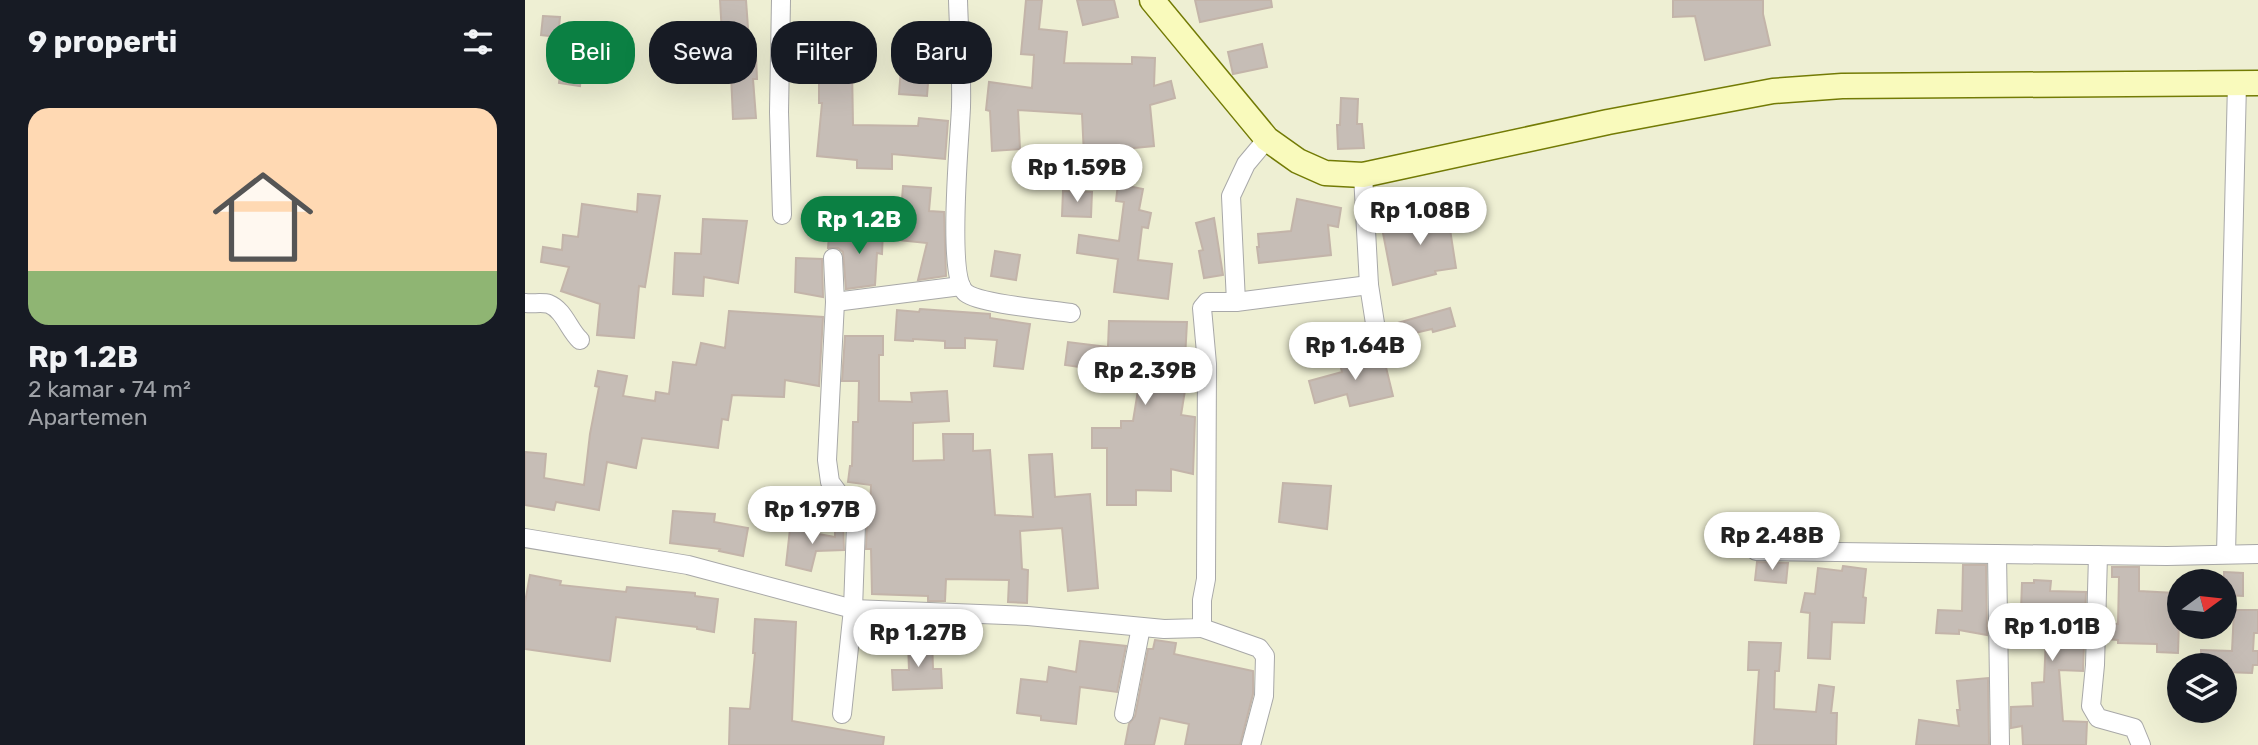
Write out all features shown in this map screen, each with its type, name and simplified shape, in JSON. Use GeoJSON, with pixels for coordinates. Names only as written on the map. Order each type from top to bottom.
{"type":"FeatureCollection","features":[{"type":"Feature","properties":{"kind":"street"},"geometry":{"type":"LineString","coordinates":[[781,0],[779,112],[782,215]]}},
{"type":"Feature","properties":{"kind":"street"},"geometry":{"type":"LineString","coordinates":[[958,0],[961,106],[955,216],[961,286],[969,295],[1023,307],[1071,313]]}},
{"type":"Feature","properties":{"kind":"street"},"geometry":{"type":"LineString","coordinates":[[1152,0],[1267,139],[1298,161],[1325,173],[1363,175],[1608,122],[1773,91],[1842,86],[2247,83],[2226,554]]}},
{"type":"Feature","properties":{"kind":"street"},"geometry":{"type":"LineString","coordinates":[[1236,302],[1231,196],[1246,164],[1267,139]]}},
{"type":"Feature","properties":{"kind":"street"},"geometry":{"type":"LineString","coordinates":[[1363,175],[1369,285],[1379,349]]}},
{"type":"Feature","properties":{"kind":"street"},"geometry":{"type":"LineString","coordinates":[[833,258],[835,302],[827,460],[830,482],[854,514],[856,524],[853,609],[842,714]]}},
{"type":"Feature","properties":{"kind":"street"},"geometry":{"type":"LineString","coordinates":[[1202,628],[1202,600],[1206,579],[1207,377],[1202,308],[1207,302],[1236,302],[1369,285]]}},
{"type":"Feature","properties":{"kind":"street"},"geometry":{"type":"LineString","coordinates":[[835,302],[961,286]]}},
{"type":"Feature","properties":{"kind":"street"},"geometry":{"type":"LineString","coordinates":[[525,303],[549,304],[559,312],[580,340]]}},
{"type":"Feature","properties":{"kind":"street"},"geometry":{"type":"LineString","coordinates":[[525,538],[688,565],[853,609],[1028,616],[1189,630],[1202,628],[1259,648],[1265,656],[1264,696],[1251,745]]}},
{"type":"Feature","properties":{"kind":"street"},"geometry":{"type":"LineString","coordinates":[[1756,551],[2258,554]]}},
{"type":"Feature","properties":{"kind":"street"},"geometry":{"type":"LineString","coordinates":[[1997,554],[2000,745]]}},
{"type":"Feature","properties":{"kind":"street"},"geometry":{"type":"LineString","coordinates":[[2098,555],[2091,706],[2098,718],[2134,728],[2141,745]]}},
{"type":"Feature","properties":{"kind":"street"},"geometry":{"type":"LineString","coordinates":[[1124,714],[1141,627]]}},
{"type":"Feature","properties":{"kind":"green space"},"geometry":{"type":"Polygon","coordinates":[[[525,0],[2258,0],[2258,745],[525,745],[525,0]]]}},
{"type":"Feature","properties":{"kind":"building"},"geometry":{"type":"Polygon","coordinates":[[[720,0],[746,0],[748,21],[721,21],[720,0]]]}},
{"type":"Feature","properties":{"kind":"building"},"geometry":{"type":"Polygon","coordinates":[[[1026,0],[1042,0],[1039,29],[1067,32],[1064,63],[1132,64],[1132,57],[1155,58],[1154,86],[1171,81],[1175,98],[1150,105],[1154,146],[1113,150],[1113,155],[1084,156],[1082,114],[1018,110],[1020,149],[992,151],[990,111],[986,110],[989,84],[1032,88],[1034,55],[1021,54],[1026,0]]]}},
{"type":"Feature","properties":{"kind":"building"},"geometry":{"type":"Polygon","coordinates":[[[1077,0],[1114,0],[1118,17],[1083,25],[1077,0]]]}},
{"type":"Feature","properties":{"kind":"building"},"geometry":{"type":"Polygon","coordinates":[[[1195,0],[1271,0],[1272,7],[1200,22],[1195,0]]]}},
{"type":"Feature","properties":{"kind":"building"},"geometry":{"type":"Polygon","coordinates":[[[1673,0],[1763,0],[1763,14],[1770,45],[1705,60],[1695,16],[1673,17],[1673,0]]]}},
{"type":"Feature","properties":{"kind":"building"},"geometry":{"type":"Polygon","coordinates":[[[543,16],[560,17],[560,21],[546,21],[546,36],[541,35],[543,16]]]}},
{"type":"Feature","properties":{"kind":"building"},"geometry":{"type":"Polygon","coordinates":[[[1262,44],[1267,67],[1233,74],[1228,52],[1262,44]]]}},
{"type":"Feature","properties":{"kind":"building"},"geometry":{"type":"Polygon","coordinates":[[[731,84],[753,84],[756,118],[733,119],[731,84]]]}},
{"type":"Feature","properties":{"kind":"building"},"geometry":{"type":"Polygon","coordinates":[[[819,84],[852,84],[853,125],[918,126],[919,118],[948,121],[945,159],[892,154],[892,169],[857,168],[857,160],[817,156],[822,103],[819,103],[819,84]]]}},
{"type":"Feature","properties":{"kind":"building"},"geometry":{"type":"Polygon","coordinates":[[[900,84],[928,84],[927,96],[899,94],[900,84]]]}},
{"type":"Feature","properties":{"kind":"building"},"geometry":{"type":"Polygon","coordinates":[[[1341,98],[1358,99],[1357,124],[1362,124],[1364,148],[1338,149],[1337,125],[1340,125],[1341,98]]]}},
{"type":"Feature","properties":{"kind":"building"},"geometry":{"type":"Polygon","coordinates":[[[1118,184],[1143,189],[1139,210],[1151,213],[1148,228],[1142,227],[1138,260],[1172,264],[1168,299],[1114,292],[1118,259],[1077,253],[1079,235],[1119,241],[1124,202],[1116,201],[1118,184]]]}},
{"type":"Feature","properties":{"kind":"building"},"geometry":{"type":"Polygon","coordinates":[[[903,186],[931,188],[929,211],[944,212],[946,276],[918,280],[927,243],[899,240],[903,186]]]}},
{"type":"Feature","properties":{"kind":"building"},"geometry":{"type":"Polygon","coordinates":[[[1063,191],[1092,192],[1091,217],[1062,216],[1063,191]]]}},
{"type":"Feature","properties":{"kind":"building"},"geometry":{"type":"Polygon","coordinates":[[[638,194],[660,196],[645,287],[639,286],[634,338],[597,335],[600,304],[561,291],[569,267],[541,262],[543,247],[562,250],[563,235],[578,237],[582,204],[637,212],[638,194]]]}},
{"type":"Feature","properties":{"kind":"building"},"geometry":{"type":"Polygon","coordinates":[[[1297,199],[1341,208],[1338,227],[1328,225],[1331,255],[1259,263],[1258,234],[1291,231],[1297,199]]]}},
{"type":"Feature","properties":{"kind":"building"},"geometry":{"type":"Polygon","coordinates":[[[1447,210],[1456,268],[1435,271],[1436,274],[1393,285],[1382,228],[1427,217],[1426,213],[1447,210]]]}},
{"type":"Feature","properties":{"kind":"building"},"geometry":{"type":"Polygon","coordinates":[[[1214,218],[1223,275],[1204,278],[1199,251],[1203,250],[1196,223],[1214,218]]]}},
{"type":"Feature","properties":{"kind":"building"},"geometry":{"type":"Polygon","coordinates":[[[703,219],[747,221],[738,283],[704,277],[703,296],[673,294],[675,253],[701,254],[703,219]]]}},
{"type":"Feature","properties":{"kind":"building"},"geometry":{"type":"Polygon","coordinates":[[[857,229],[883,230],[882,254],[877,253],[875,285],[846,289],[843,252],[838,248],[828,248],[829,235],[856,236],[857,229]]]}},
{"type":"Feature","properties":{"kind":"building"},"geometry":{"type":"Polygon","coordinates":[[[995,251],[1020,255],[1016,280],[991,276],[995,251]]]}},
{"type":"Feature","properties":{"kind":"building"},"geometry":{"type":"Polygon","coordinates":[[[796,258],[822,259],[823,297],[795,292],[796,258]]]}},
{"type":"Feature","properties":{"kind":"building"},"geometry":{"type":"Polygon","coordinates":[[[1450,308],[1455,326],[1389,339],[1387,326],[1450,308]]]}},
{"type":"Feature","properties":{"kind":"building"},"geometry":{"type":"Polygon","coordinates":[[[920,309],[990,314],[990,318],[1030,324],[1023,369],[994,366],[997,340],[965,338],[965,348],[945,348],[945,341],[895,340],[897,310],[919,312],[920,309]]]}},
{"type":"Feature","properties":{"kind":"building"},"geometry":{"type":"Polygon","coordinates":[[[729,311],[823,317],[819,386],[785,380],[784,397],[732,395],[728,420],[722,419],[718,448],[642,438],[636,468],[607,462],[599,510],[556,502],[554,510],[525,505],[525,452],[546,454],[544,478],[584,485],[599,387],[595,386],[598,371],[627,376],[623,396],[655,401],[656,392],[669,394],[673,362],[696,365],[701,343],[725,348],[729,311]]]}},
{"type":"Feature","properties":{"kind":"building"},"geometry":{"type":"Polygon","coordinates":[[[1109,321],[1187,322],[1185,359],[1195,360],[1196,385],[1186,384],[1181,415],[1195,417],[1193,474],[1171,469],[1171,491],[1136,490],[1136,505],[1107,505],[1107,448],[1092,448],[1092,428],[1121,428],[1121,421],[1133,421],[1142,366],[1095,362],[1094,369],[1065,365],[1068,342],[1108,347],[1109,321]]]}},
{"type":"Feature","properties":{"kind":"building"},"geometry":{"type":"Polygon","coordinates":[[[845,336],[883,336],[883,355],[879,355],[879,401],[912,402],[911,393],[947,391],[949,421],[913,423],[913,461],[944,460],[943,434],[973,434],[973,451],[990,450],[995,515],[1033,517],[1029,455],[1052,454],[1055,497],[1090,494],[1098,588],[1068,591],[1062,528],[1020,531],[1022,569],[1028,570],[1027,603],[1008,602],[1009,580],[946,579],[945,601],[928,601],[928,596],[872,594],[871,549],[866,549],[871,485],[848,482],[852,466],[853,422],[858,422],[859,381],[842,381],[845,336]]]}},
{"type":"Feature","properties":{"kind":"building"},"geometry":{"type":"Polygon","coordinates":[[[1370,356],[1376,360],[1384,359],[1393,396],[1350,406],[1347,394],[1315,403],[1309,381],[1342,372],[1340,364],[1370,356]]]}},
{"type":"Feature","properties":{"kind":"building"},"geometry":{"type":"Polygon","coordinates":[[[1283,483],[1331,486],[1327,529],[1279,522],[1283,483]]]}},
{"type":"Feature","properties":{"kind":"building"},"geometry":{"type":"Polygon","coordinates":[[[673,511],[715,514],[714,522],[748,528],[743,556],[719,551],[720,549],[670,543],[673,511]]]}},
{"type":"Feature","properties":{"kind":"building"},"geometry":{"type":"Polygon","coordinates":[[[835,519],[843,519],[844,550],[816,551],[811,571],[786,565],[790,529],[835,537],[835,519]]]}},
{"type":"Feature","properties":{"kind":"building"},"geometry":{"type":"Polygon","coordinates":[[[1757,562],[1788,563],[1786,583],[1755,580],[1757,562]]]}},
{"type":"Feature","properties":{"kind":"building"},"geometry":{"type":"Polygon","coordinates":[[[1963,565],[1986,565],[1987,635],[1959,630],[1959,634],[1936,633],[1938,610],[1962,611],[1963,565]]]}},
{"type":"Feature","properties":{"kind":"building"},"geometry":{"type":"Polygon","coordinates":[[[1843,566],[1866,569],[1864,623],[1832,622],[1830,659],[1808,658],[1810,613],[1801,612],[1805,593],[1815,594],[1818,568],[1842,571],[1843,566]]]}},
{"type":"Feature","properties":{"kind":"building"},"geometry":{"type":"Polygon","coordinates":[[[2112,567],[2139,567],[2139,591],[2167,593],[2167,639],[2178,639],[2178,653],[2157,652],[2157,644],[2118,643],[2118,640],[2107,639],[2108,623],[2118,624],[2119,577],[2112,577],[2112,567]]]}},
{"type":"Feature","properties":{"kind":"building"},"geometry":{"type":"Polygon","coordinates":[[[2237,573],[2243,573],[2243,596],[2237,596],[2237,573]]]}},
{"type":"Feature","properties":{"kind":"building"},"geometry":{"type":"Polygon","coordinates":[[[530,575],[561,581],[560,585],[626,592],[627,587],[695,593],[695,596],[718,599],[714,632],[697,627],[616,617],[610,661],[525,649],[525,602],[530,575]]]}},
{"type":"Feature","properties":{"kind":"building"},"geometry":{"type":"Polygon","coordinates":[[[2034,580],[2051,581],[2050,591],[2086,592],[2083,671],[2059,670],[2063,721],[2087,722],[2086,745],[2023,745],[2022,726],[2011,728],[2011,707],[2033,706],[2032,683],[2044,682],[2046,638],[2020,637],[2022,583],[2034,583],[2034,580]]]}},
{"type":"Feature","properties":{"kind":"building"},"geometry":{"type":"Polygon","coordinates":[[[2237,610],[2258,610],[2258,633],[2254,633],[2253,651],[2258,651],[2258,665],[2253,665],[2252,673],[2237,672],[2237,653],[2201,653],[2201,650],[2232,651],[2233,639],[2237,639],[2237,610]]]}},
{"type":"Feature","properties":{"kind":"building"},"geometry":{"type":"Polygon","coordinates":[[[755,619],[796,622],[792,721],[884,737],[883,745],[729,745],[730,708],[750,709],[755,619]]]}},
{"type":"Feature","properties":{"kind":"building"},"geometry":{"type":"Polygon","coordinates":[[[932,640],[933,669],[941,669],[942,688],[893,690],[892,670],[909,670],[908,641],[932,640]]]}},
{"type":"Feature","properties":{"kind":"building"},"geometry":{"type":"Polygon","coordinates":[[[1155,640],[1176,643],[1174,654],[1253,671],[1253,694],[1240,745],[1185,745],[1189,724],[1160,718],[1154,745],[1125,745],[1129,724],[1135,716],[1148,649],[1153,649],[1155,640]]]}},
{"type":"Feature","properties":{"kind":"building"},"geometry":{"type":"Polygon","coordinates":[[[1080,641],[1126,646],[1117,692],[1080,687],[1076,724],[1041,720],[1041,716],[1017,713],[1021,679],[1047,682],[1049,667],[1076,672],[1080,641]]]}},
{"type":"Feature","properties":{"kind":"building"},"geometry":{"type":"Polygon","coordinates":[[[1749,642],[1781,643],[1779,671],[1775,671],[1774,709],[1816,712],[1819,685],[1834,687],[1831,713],[1837,713],[1836,745],[1754,745],[1759,670],[1748,670],[1749,642]]]}},
{"type":"Feature","properties":{"kind":"building"},"geometry":{"type":"Polygon","coordinates":[[[1988,678],[1989,745],[1916,745],[1919,720],[1959,726],[1957,681],[1988,678]]]}}]}
